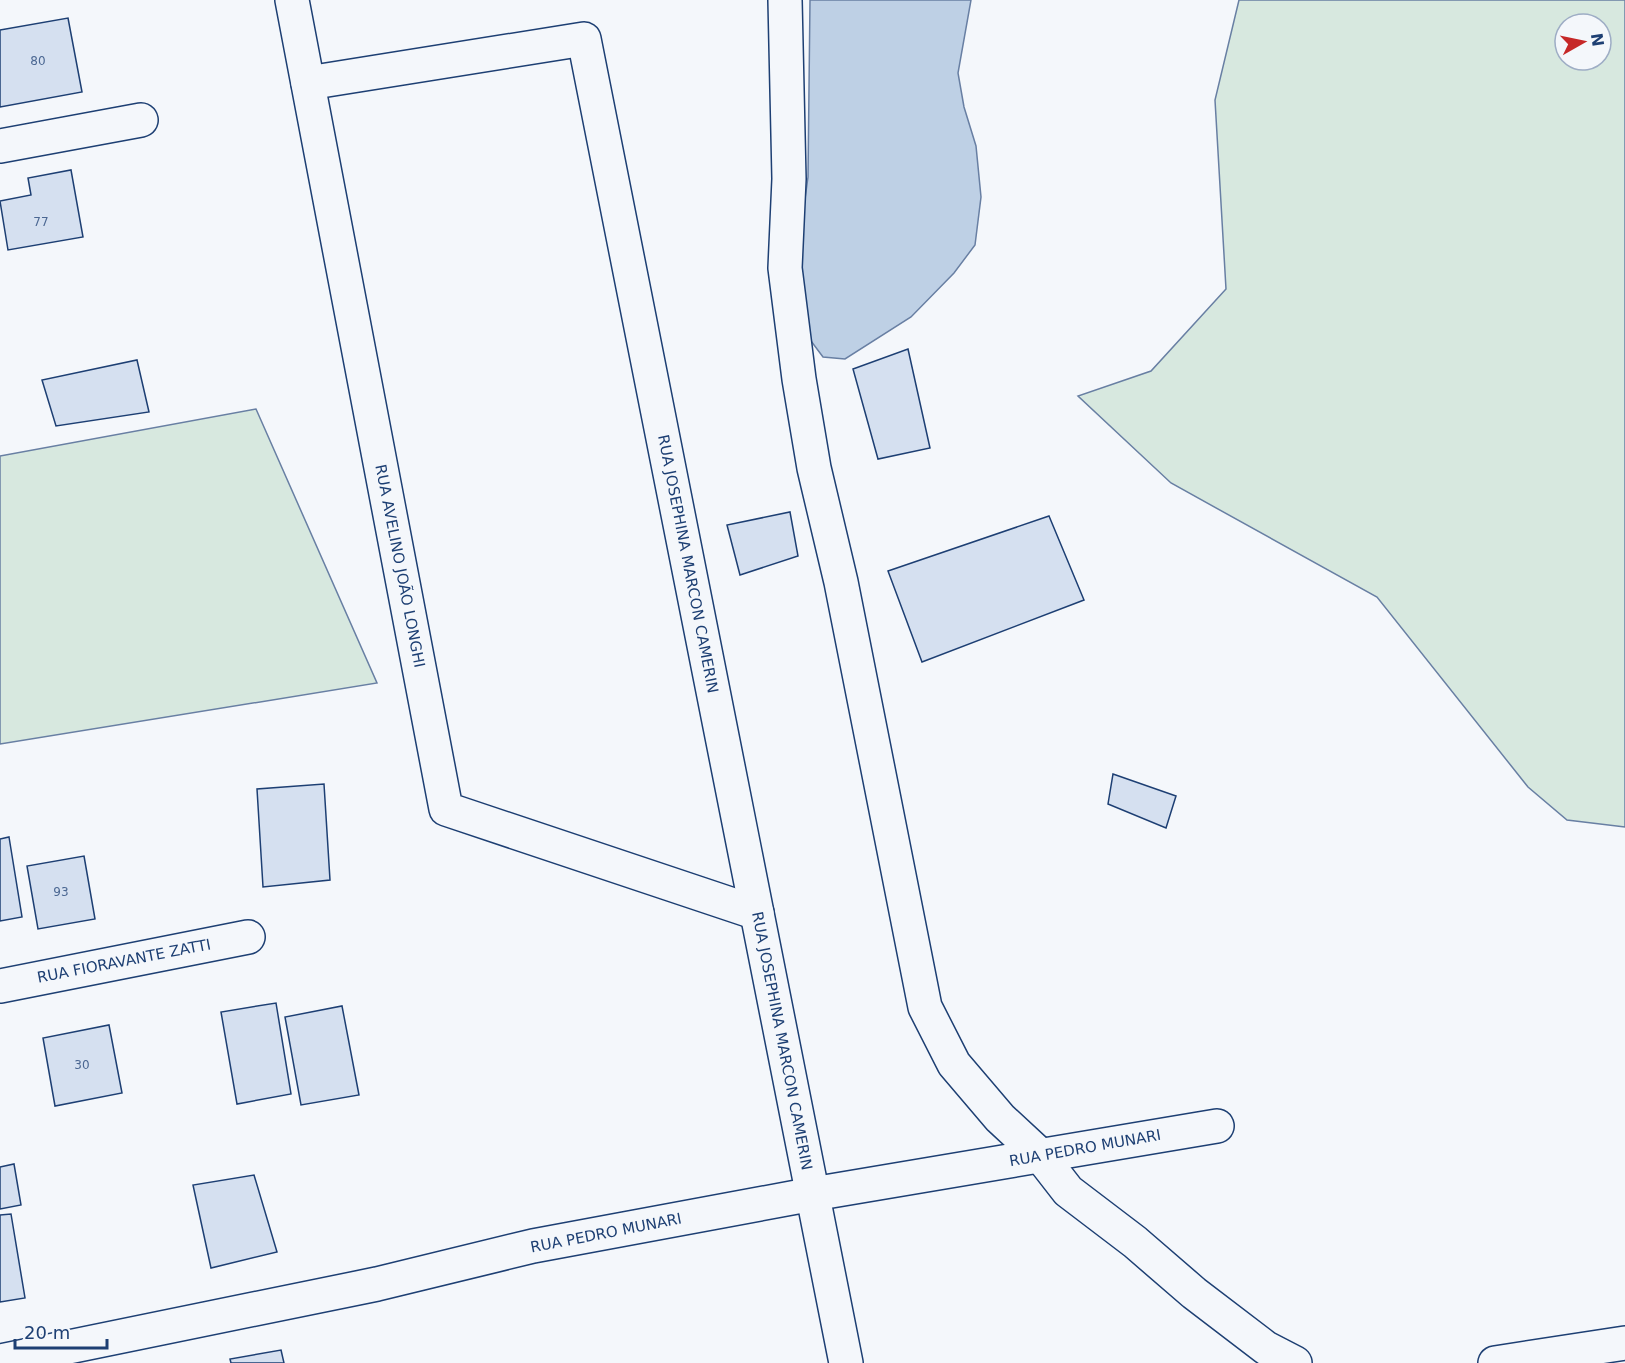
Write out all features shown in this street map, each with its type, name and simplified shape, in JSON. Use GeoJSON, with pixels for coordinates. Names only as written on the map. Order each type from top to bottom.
{"type":"FeatureCollection","features":[{"type":"Feature","properties":{"kind":"street","name":"RUA AVELINO JOÃO LONGHI"},"geometry":{"type":"LineString","coordinates":[[292,0],[446,809],[757,913]]}},
{"type":"Feature","properties":{"kind":"street"},"geometry":{"type":"LineString","coordinates":[[785,0],[789,179],[785,268],[799,379],[814,468],[841,582],[925,1007],[954,1064],[1000,1118],[1040,1155],[1068,1191],[1266,1348],[1294,1363]]}},
{"type":"Feature","properties":{"kind":"street","name":"RUA JOSEPHINA MARCON CAMERIN"},"geometry":{"type":"LineString","coordinates":[[308,83],[584,39],[846,1363]]}},
{"type":"Feature","properties":{"kind":"street"},"geometry":{"type":"LineString","coordinates":[[0,146],[141,120]]}},
{"type":"Feature","properties":{"kind":"street","name":"RUA FIORAVANTE ZATTI"},"geometry":{"type":"LineString","coordinates":[[0,986],[248,937]]}},
{"type":"Feature","properties":{"kind":"street","name":"RUA PEDRO MUNARI"},"geometry":{"type":"LineString","coordinates":[[0,1361],[377,1284],[532,1246],[813,1194],[1217,1126]]}},
{"type":"Feature","properties":{"kind":"street"},"geometry":{"type":"LineString","coordinates":[[1495,1363],[1625,1343]]}},
{"type":"Feature","properties":{"kind":"shaded area"},"geometry":{"type":"Polygon","coordinates":[[[1239,0],[1625,0],[1625,827],[1567,820],[1528,787],[1377,597],[1171,483],[1078,396],[1151,371],[1226,289],[1215,100],[1239,0]]]}},
{"type":"Feature","properties":{"kind":"shaded area"},"geometry":{"type":"Polygon","coordinates":[[[256,409],[377,683],[0,744],[0,456],[256,409]]]}},
{"type":"Feature","properties":{"kind":"water"},"geometry":{"type":"Polygon","coordinates":[[[810,0],[971,0],[958,73],[964,107],[976,146],[981,197],[975,245],[954,273],[911,317],[845,359],[823,357],[808,337],[802,297],[801,228],[808,177],[810,0]]]}},
{"type":"Feature","properties":{"kind":"building"},"geometry":{"type":"Polygon","coordinates":[[[68,18],[82,92],[0,107],[0,30],[68,18]]]}},
{"type":"Feature","properties":{"kind":"building"},"geometry":{"type":"Polygon","coordinates":[[[71,170],[83,237],[8,250],[0,201],[31,195],[28,178],[71,170]]]}},
{"type":"Feature","properties":{"kind":"building"},"geometry":{"type":"Polygon","coordinates":[[[908,349],[930,448],[878,459],[853,369],[908,349]]]}},
{"type":"Feature","properties":{"kind":"building"},"geometry":{"type":"Polygon","coordinates":[[[137,360],[149,412],[56,426],[42,380],[137,360]]]}},
{"type":"Feature","properties":{"kind":"building"},"geometry":{"type":"Polygon","coordinates":[[[790,512],[798,556],[740,575],[727,525],[790,512]]]}},
{"type":"Feature","properties":{"kind":"building"},"geometry":{"type":"Polygon","coordinates":[[[1049,516],[1084,600],[922,662],[888,571],[1049,516]]]}},
{"type":"Feature","properties":{"kind":"building"},"geometry":{"type":"Polygon","coordinates":[[[1113,774],[1176,796],[1166,828],[1108,804],[1113,774]]]}},
{"type":"Feature","properties":{"kind":"building"},"geometry":{"type":"Polygon","coordinates":[[[324,784],[330,880],[263,887],[257,789],[324,784]]]}},
{"type":"Feature","properties":{"kind":"building"},"geometry":{"type":"Polygon","coordinates":[[[9,837],[22,917],[0,921],[0,839],[9,837]]]}},
{"type":"Feature","properties":{"kind":"building"},"geometry":{"type":"Polygon","coordinates":[[[84,856],[95,919],[38,929],[27,866],[84,856]]]}},
{"type":"Feature","properties":{"kind":"building"},"geometry":{"type":"Polygon","coordinates":[[[276,1003],[291,1094],[237,1104],[221,1012],[276,1003]]]}},
{"type":"Feature","properties":{"kind":"building"},"geometry":{"type":"Polygon","coordinates":[[[342,1006],[359,1095],[301,1105],[285,1017],[342,1006]]]}},
{"type":"Feature","properties":{"kind":"building"},"geometry":{"type":"Polygon","coordinates":[[[109,1025],[122,1093],[55,1106],[43,1038],[109,1025]]]}},
{"type":"Feature","properties":{"kind":"building"},"geometry":{"type":"Polygon","coordinates":[[[14,1164],[21,1205],[0,1209],[0,1167],[14,1164]]]}},
{"type":"Feature","properties":{"kind":"building"},"geometry":{"type":"Polygon","coordinates":[[[254,1175],[277,1252],[211,1268],[193,1185],[254,1175]]]}},
{"type":"Feature","properties":{"kind":"building"},"geometry":{"type":"Polygon","coordinates":[[[11,1214],[25,1298],[0,1302],[0,1215],[11,1214]]]}},
{"type":"Feature","properties":{"kind":"building"},"geometry":{"type":"Polygon","coordinates":[[[281,1350],[284,1363],[231,1363],[230,1359],[281,1350]]]}}]}
